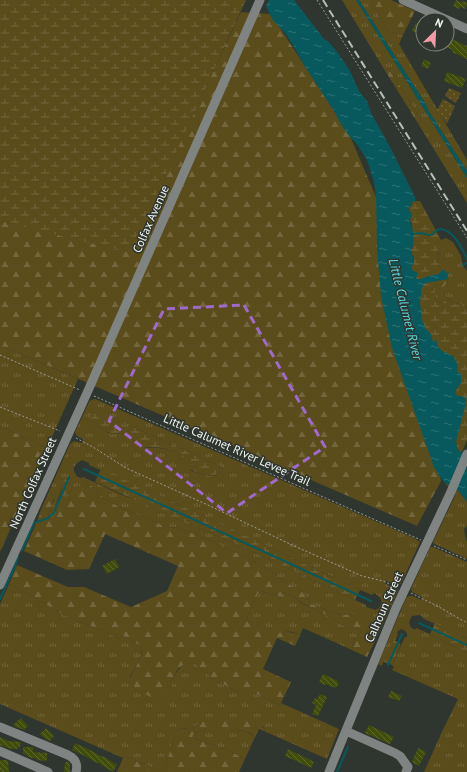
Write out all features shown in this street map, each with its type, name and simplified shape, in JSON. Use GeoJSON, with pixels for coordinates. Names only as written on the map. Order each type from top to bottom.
{"type":"FeatureCollection","features":[{"type":"Feature","properties":{"kind":"street","name":"Colfax Avenue"},"geometry":{"type":"LineString","coordinates":[[68,435],[260,0]]}},
{"type":"Feature","properties":{"kind":"street"},"geometry":{"type":"LineString","coordinates":[[403,0],[467,29]]}},
{"type":"Feature","properties":{"kind":"street","name":"North Colfax Street"},"geometry":{"type":"LineString","coordinates":[[0,585],[68,435]]}},
{"type":"Feature","properties":{"kind":"street","name":"Calhoun Street"},"geometry":{"type":"LineString","coordinates":[[328,772],[396,608],[450,494],[467,454]]}},
{"type":"Feature","properties":{"kind":"street"},"geometry":{"type":"LineString","coordinates":[[0,727],[72,757],[76,762],[76,772]]}},
{"type":"Feature","properties":{"kind":"street"},"geometry":{"type":"LineString","coordinates":[[346,731],[400,756],[408,767],[406,772]]}},
{"type":"Feature","properties":{"kind":"street"},"geometry":{"type":"LineString","coordinates":[[0,751],[48,772]]}},
{"type":"Feature","properties":{"kind":"path"},"geometry":{"type":"LineString","coordinates":[[318,0],[467,238]]}},
{"type":"Feature","properties":{"kind":"path","name":"Little Calumet River Levee Trail"},"geometry":{"type":"LineString","coordinates":[[0,355],[467,560]]}},
{"type":"Feature","properties":{"kind":"path"},"geometry":{"type":"LineString","coordinates":[[0,407],[68,435],[93,447],[126,468],[292,545],[362,576],[386,582]]}},
{"type":"Feature","properties":{"kind":"path"},"geometry":{"type":"LineString","coordinates":[[422,598],[467,623]]}},
{"type":"Feature","properties":{"kind":"highlighted area"},"geometry":{"type":"Polygon","coordinates":[[[244,305],[325,447],[227,513],[109,421],[164,309],[244,305]]]}},
{"type":"Feature","properties":{"kind":"green space"},"geometry":{"type":"Polygon","coordinates":[[[0,0],[246,0],[130,253],[0,221],[0,0]]]}},
{"type":"Feature","properties":{"kind":"green space"},"geometry":{"type":"Polygon","coordinates":[[[342,0],[356,0],[467,178],[467,203],[419,125],[421,119],[393,75],[389,70],[384,69],[342,0]]]}},
{"type":"Feature","properties":{"kind":"green space"},"geometry":{"type":"Polygon","coordinates":[[[359,0],[371,0],[387,31],[403,35],[399,44],[467,160],[467,171],[428,110],[427,106],[359,0]]]}},
{"type":"Feature","properties":{"kind":"green space"},"geometry":{"type":"Polygon","coordinates":[[[371,0],[391,0],[415,11],[403,35],[387,31],[371,0]]]}},
{"type":"Feature","properties":{"kind":"green space"},"geometry":{"type":"Polygon","coordinates":[[[241,12],[271,14],[349,134],[376,197],[395,319],[441,481],[417,526],[0,345],[0,81],[192,117],[241,12]]]}},
{"type":"Feature","properties":{"kind":"green space"},"geometry":{"type":"Polygon","coordinates":[[[384,69],[389,70],[393,75],[421,119],[419,125],[384,69]]]}},
{"type":"Feature","properties":{"kind":"green space"},"geometry":{"type":"Polygon","coordinates":[[[449,88],[461,93],[456,103],[445,96],[449,88]]]}},
{"type":"Feature","properties":{"kind":"green space"},"geometry":{"type":"Polygon","coordinates":[[[443,99],[455,106],[447,124],[437,110],[443,99]]]}},
{"type":"Feature","properties":{"kind":"green space"},"geometry":{"type":"Polygon","coordinates":[[[413,201],[420,201],[441,240],[438,252],[440,267],[442,272],[445,270],[446,273],[449,273],[447,275],[448,279],[437,282],[435,291],[436,301],[442,303],[460,304],[467,313],[467,440],[462,452],[457,448],[456,441],[456,398],[441,359],[422,325],[411,266],[413,265],[414,258],[411,250],[413,246],[412,223],[409,219],[408,211],[413,201]]]}},
{"type":"Feature","properties":{"kind":"green space"},"geometry":{"type":"Polygon","coordinates":[[[446,238],[453,242],[461,256],[463,266],[467,271],[467,313],[460,304],[452,303],[445,295],[442,286],[447,283],[448,272],[446,273],[441,271],[438,252],[441,240],[446,238]]]}},
{"type":"Feature","properties":{"kind":"green space"},"geometry":{"type":"Polygon","coordinates":[[[448,279],[447,283],[443,287],[445,295],[452,303],[442,303],[436,301],[435,291],[437,281],[448,279]]]}},
{"type":"Feature","properties":{"kind":"green space"},"geometry":{"type":"Polygon","coordinates":[[[0,345],[78,379],[47,448],[0,426],[0,345]]]}},
{"type":"Feature","properties":{"kind":"green space"},"geometry":{"type":"Polygon","coordinates":[[[95,399],[414,538],[420,542],[401,584],[396,585],[387,581],[385,583],[398,591],[374,643],[367,632],[369,623],[355,614],[341,615],[311,604],[308,598],[300,590],[286,583],[268,569],[202,537],[179,528],[167,527],[119,507],[105,499],[92,486],[85,485],[76,487],[70,492],[59,512],[55,517],[53,517],[57,512],[71,480],[66,478],[54,508],[48,514],[54,501],[52,494],[39,514],[70,444],[74,441],[82,443],[83,439],[77,436],[75,432],[91,400],[95,399]],[[91,421],[109,433],[122,433],[120,425],[91,421]],[[131,426],[128,434],[130,439],[146,448],[151,447],[165,449],[186,457],[195,465],[190,470],[203,474],[216,475],[221,468],[220,466],[131,426]],[[82,460],[74,467],[74,471],[76,475],[81,478],[83,477],[232,542],[366,605],[366,607],[376,610],[381,605],[381,599],[374,593],[372,595],[360,590],[163,497],[89,465],[89,463],[82,460]]]}},
{"type":"Feature","properties":{"kind":"green space"},"geometry":{"type":"Polygon","coordinates":[[[95,413],[115,419],[120,424],[122,433],[112,433],[100,428],[91,420],[91,415],[95,413]]]}},
{"type":"Feature","properties":{"kind":"green space"},"geometry":{"type":"Polygon","coordinates":[[[0,426],[47,448],[0,552],[0,426]]]}},
{"type":"Feature","properties":{"kind":"green space"},"geometry":{"type":"Polygon","coordinates":[[[131,426],[220,466],[221,469],[214,475],[203,474],[190,469],[190,467],[195,466],[192,462],[188,458],[176,452],[163,448],[139,446],[129,439],[126,431],[128,427],[131,426]]]}},
{"type":"Feature","properties":{"kind":"green space"},"geometry":{"type":"Polygon","coordinates":[[[101,469],[360,590],[355,600],[232,542],[95,482],[101,469]]]}},
{"type":"Feature","properties":{"kind":"green space"},"geometry":{"type":"Polygon","coordinates":[[[66,477],[68,479],[70,478],[71,480],[64,499],[53,517],[49,517],[48,514],[57,503],[66,477]]]}},
{"type":"Feature","properties":{"kind":"green space"},"geometry":{"type":"Polygon","coordinates":[[[445,483],[457,489],[467,502],[467,526],[464,529],[467,542],[467,559],[433,543],[455,496],[455,494],[445,483]]]}},
{"type":"Feature","properties":{"kind":"green space"},"geometry":{"type":"Polygon","coordinates":[[[78,486],[92,486],[105,499],[119,507],[167,527],[179,528],[202,537],[268,569],[286,583],[300,590],[308,598],[311,604],[341,615],[355,614],[365,618],[369,623],[367,632],[374,643],[367,657],[352,650],[353,641],[361,632],[360,630],[342,625],[288,594],[285,593],[282,597],[260,591],[246,620],[278,634],[287,632],[300,635],[295,646],[277,638],[263,669],[291,682],[281,703],[283,704],[282,706],[255,693],[250,697],[210,678],[209,674],[201,670],[195,662],[181,666],[178,669],[169,693],[165,697],[160,699],[143,693],[129,682],[140,660],[142,647],[124,636],[119,639],[62,614],[9,584],[17,565],[68,587],[84,587],[131,607],[167,591],[178,566],[105,534],[89,569],[67,570],[24,551],[40,514],[52,493],[53,501],[48,514],[49,517],[55,517],[67,496],[73,489],[78,486]]]}},
{"type":"Feature","properties":{"kind":"green space"},"geometry":{"type":"Polygon","coordinates":[[[430,547],[467,562],[467,638],[422,618],[423,617],[419,615],[412,616],[409,622],[413,629],[415,630],[416,628],[430,634],[467,653],[467,772],[424,772],[458,699],[392,670],[394,667],[392,665],[405,637],[407,637],[405,631],[401,629],[398,631],[382,666],[378,664],[406,598],[412,596],[421,600],[422,597],[412,592],[411,589],[430,547]]]}},
{"type":"Feature","properties":{"kind":"green space"},"geometry":{"type":"Polygon","coordinates":[[[9,584],[62,614],[119,639],[124,636],[142,647],[140,658],[130,677],[169,694],[179,668],[183,665],[195,662],[201,670],[209,674],[210,678],[245,695],[255,693],[282,706],[283,704],[339,729],[327,759],[266,732],[263,726],[203,722],[190,728],[177,729],[164,770],[156,769],[130,758],[123,758],[0,704],[0,604],[9,584]]]}},
{"type":"Feature","properties":{"kind":"green space"},"geometry":{"type":"Polygon","coordinates":[[[260,591],[281,597],[285,593],[288,594],[306,606],[342,625],[360,630],[361,632],[353,641],[352,650],[303,628],[300,635],[284,632],[278,635],[246,620],[260,591]]]}},
{"type":"Feature","properties":{"kind":"green space"},"geometry":{"type":"Polygon","coordinates":[[[435,623],[467,638],[467,653],[430,634],[435,623]]]}},
{"type":"Feature","properties":{"kind":"green space"},"geometry":{"type":"Polygon","coordinates":[[[397,633],[398,634],[395,641],[401,644],[392,665],[384,662],[397,633]]]}},
{"type":"Feature","properties":{"kind":"green space"},"geometry":{"type":"Polygon","coordinates":[[[220,719],[254,722],[263,727],[266,732],[259,729],[255,737],[250,733],[239,730],[207,729],[192,736],[200,741],[225,749],[245,759],[239,772],[117,772],[123,758],[126,757],[156,769],[164,770],[177,729],[190,728],[203,722],[220,719]]]}},
{"type":"Feature","properties":{"kind":"green space"},"geometry":{"type":"Polygon","coordinates":[[[207,729],[238,730],[255,737],[245,759],[225,749],[200,741],[192,736],[207,729]]]}},
{"type":"Feature","properties":{"kind":"water","name":"Little Calumet River"},"geometry":{"type":"Polygon","coordinates":[[[269,0],[294,0],[324,39],[328,41],[337,52],[349,69],[359,91],[367,101],[371,113],[415,197],[416,202],[413,201],[408,210],[412,215],[409,220],[413,235],[411,253],[414,263],[411,266],[413,271],[418,273],[416,278],[419,279],[432,276],[434,274],[437,275],[443,270],[445,270],[446,273],[449,273],[447,275],[448,279],[425,283],[421,290],[420,302],[422,320],[426,329],[431,334],[433,342],[437,340],[437,344],[440,349],[453,356],[454,355],[453,357],[457,362],[458,372],[461,374],[461,383],[455,392],[457,396],[466,398],[466,404],[456,441],[459,451],[467,455],[467,502],[457,489],[445,483],[434,467],[392,348],[381,296],[377,249],[376,197],[374,182],[367,160],[357,144],[342,126],[285,33],[272,19],[266,6],[269,0]]]}},
{"type":"Feature","properties":{"kind":"water"},"geometry":{"type":"Polygon","coordinates":[[[356,0],[359,0],[427,106],[428,110],[467,171],[467,178],[356,0]]]}},
{"type":"Feature","properties":{"kind":"building"},"geometry":{"type":"Polygon","coordinates":[[[456,0],[462,3],[462,1],[467,3],[465,9],[460,7],[459,9],[453,6],[456,0]]]}},
{"type":"Feature","properties":{"kind":"building"},"geometry":{"type":"Polygon","coordinates":[[[415,25],[415,32],[412,31],[415,25]]]}},
{"type":"Feature","properties":{"kind":"building"},"geometry":{"type":"Polygon","coordinates":[[[455,41],[467,46],[467,59],[452,52],[455,52],[455,41]]]}},
{"type":"Feature","properties":{"kind":"building"},"geometry":{"type":"Polygon","coordinates":[[[424,59],[431,63],[428,69],[421,66],[424,59]]]}},
{"type":"Feature","properties":{"kind":"building"},"geometry":{"type":"Polygon","coordinates":[[[447,72],[466,79],[462,88],[444,81],[447,72]]]}},
{"type":"Feature","properties":{"kind":"building"},"geometry":{"type":"Polygon","coordinates":[[[115,559],[119,567],[107,574],[102,566],[115,559]]]}},
{"type":"Feature","properties":{"kind":"building"},"geometry":{"type":"Polygon","coordinates":[[[323,674],[338,681],[337,682],[339,683],[336,688],[319,682],[323,674]]]}},
{"type":"Feature","properties":{"kind":"building"},"geometry":{"type":"Polygon","coordinates":[[[391,691],[402,696],[399,701],[388,697],[391,691]]]}},
{"type":"Feature","properties":{"kind":"building"},"geometry":{"type":"Polygon","coordinates":[[[320,694],[327,697],[318,716],[312,714],[316,705],[312,703],[320,694]]]}},
{"type":"Feature","properties":{"kind":"building"},"geometry":{"type":"Polygon","coordinates":[[[21,718],[28,726],[24,730],[13,725],[21,718]]]}},
{"type":"Feature","properties":{"kind":"building"},"geometry":{"type":"Polygon","coordinates":[[[369,725],[394,737],[390,744],[365,733],[369,725]]]}},
{"type":"Feature","properties":{"kind":"building"},"geometry":{"type":"Polygon","coordinates":[[[46,728],[54,736],[50,741],[40,734],[46,728]]]}},
{"type":"Feature","properties":{"kind":"building"},"geometry":{"type":"Polygon","coordinates":[[[0,737],[8,741],[21,742],[20,747],[17,749],[11,749],[0,745],[0,737]]]}},
{"type":"Feature","properties":{"kind":"building"},"geometry":{"type":"Polygon","coordinates":[[[75,743],[103,756],[117,765],[113,772],[97,762],[72,750],[75,743]]]}},
{"type":"Feature","properties":{"kind":"building"},"geometry":{"type":"Polygon","coordinates":[[[23,747],[33,747],[33,752],[47,753],[47,760],[37,760],[36,758],[31,758],[23,754],[23,747]]]}},
{"type":"Feature","properties":{"kind":"building"},"geometry":{"type":"Polygon","coordinates":[[[418,748],[426,752],[419,766],[412,762],[418,748]]]}},
{"type":"Feature","properties":{"kind":"building"},"geometry":{"type":"Polygon","coordinates":[[[288,749],[314,762],[311,768],[285,756],[288,749]]]}},
{"type":"Feature","properties":{"kind":"building"},"geometry":{"type":"Polygon","coordinates":[[[0,760],[8,761],[9,772],[0,772],[0,760]]]}},
{"type":"Feature","properties":{"kind":"building"},"geometry":{"type":"Polygon","coordinates":[[[65,762],[69,762],[70,764],[70,772],[64,772],[65,762]]]}},
{"type":"Feature","properties":{"kind":"waterway"},"geometry":{"type":"LineString","coordinates":[[411,235],[420,233],[430,235],[438,229],[445,230],[457,240],[467,259]]}},
{"type":"Feature","properties":{"kind":"waterway"},"geometry":{"type":"LineString","coordinates":[[463,265],[467,263]]}},
{"type":"Feature","properties":{"kind":"waterway"},"geometry":{"type":"LineString","coordinates":[[84,469],[371,601]]}},
{"type":"Feature","properties":{"kind":"waterway"},"geometry":{"type":"LineString","coordinates":[[22,550],[34,523],[48,518],[54,513],[69,477]]}},
{"type":"Feature","properties":{"kind":"waterway"},"geometry":{"type":"LineString","coordinates":[[0,599],[18,557]]}},
{"type":"Feature","properties":{"kind":"waterway"},"geometry":{"type":"LineString","coordinates":[[419,623],[467,645]]}},
{"type":"Feature","properties":{"kind":"waterway"},"geometry":{"type":"LineString","coordinates":[[388,665],[402,634]]}},
{"type":"Feature","properties":{"kind":"waterway"},"geometry":{"type":"LineString","coordinates":[[337,772],[348,747]]}},
{"type":"Feature","properties":{"kind":"railway"},"geometry":{"type":"LineString","coordinates":[[323,0],[467,231]]}}]}
